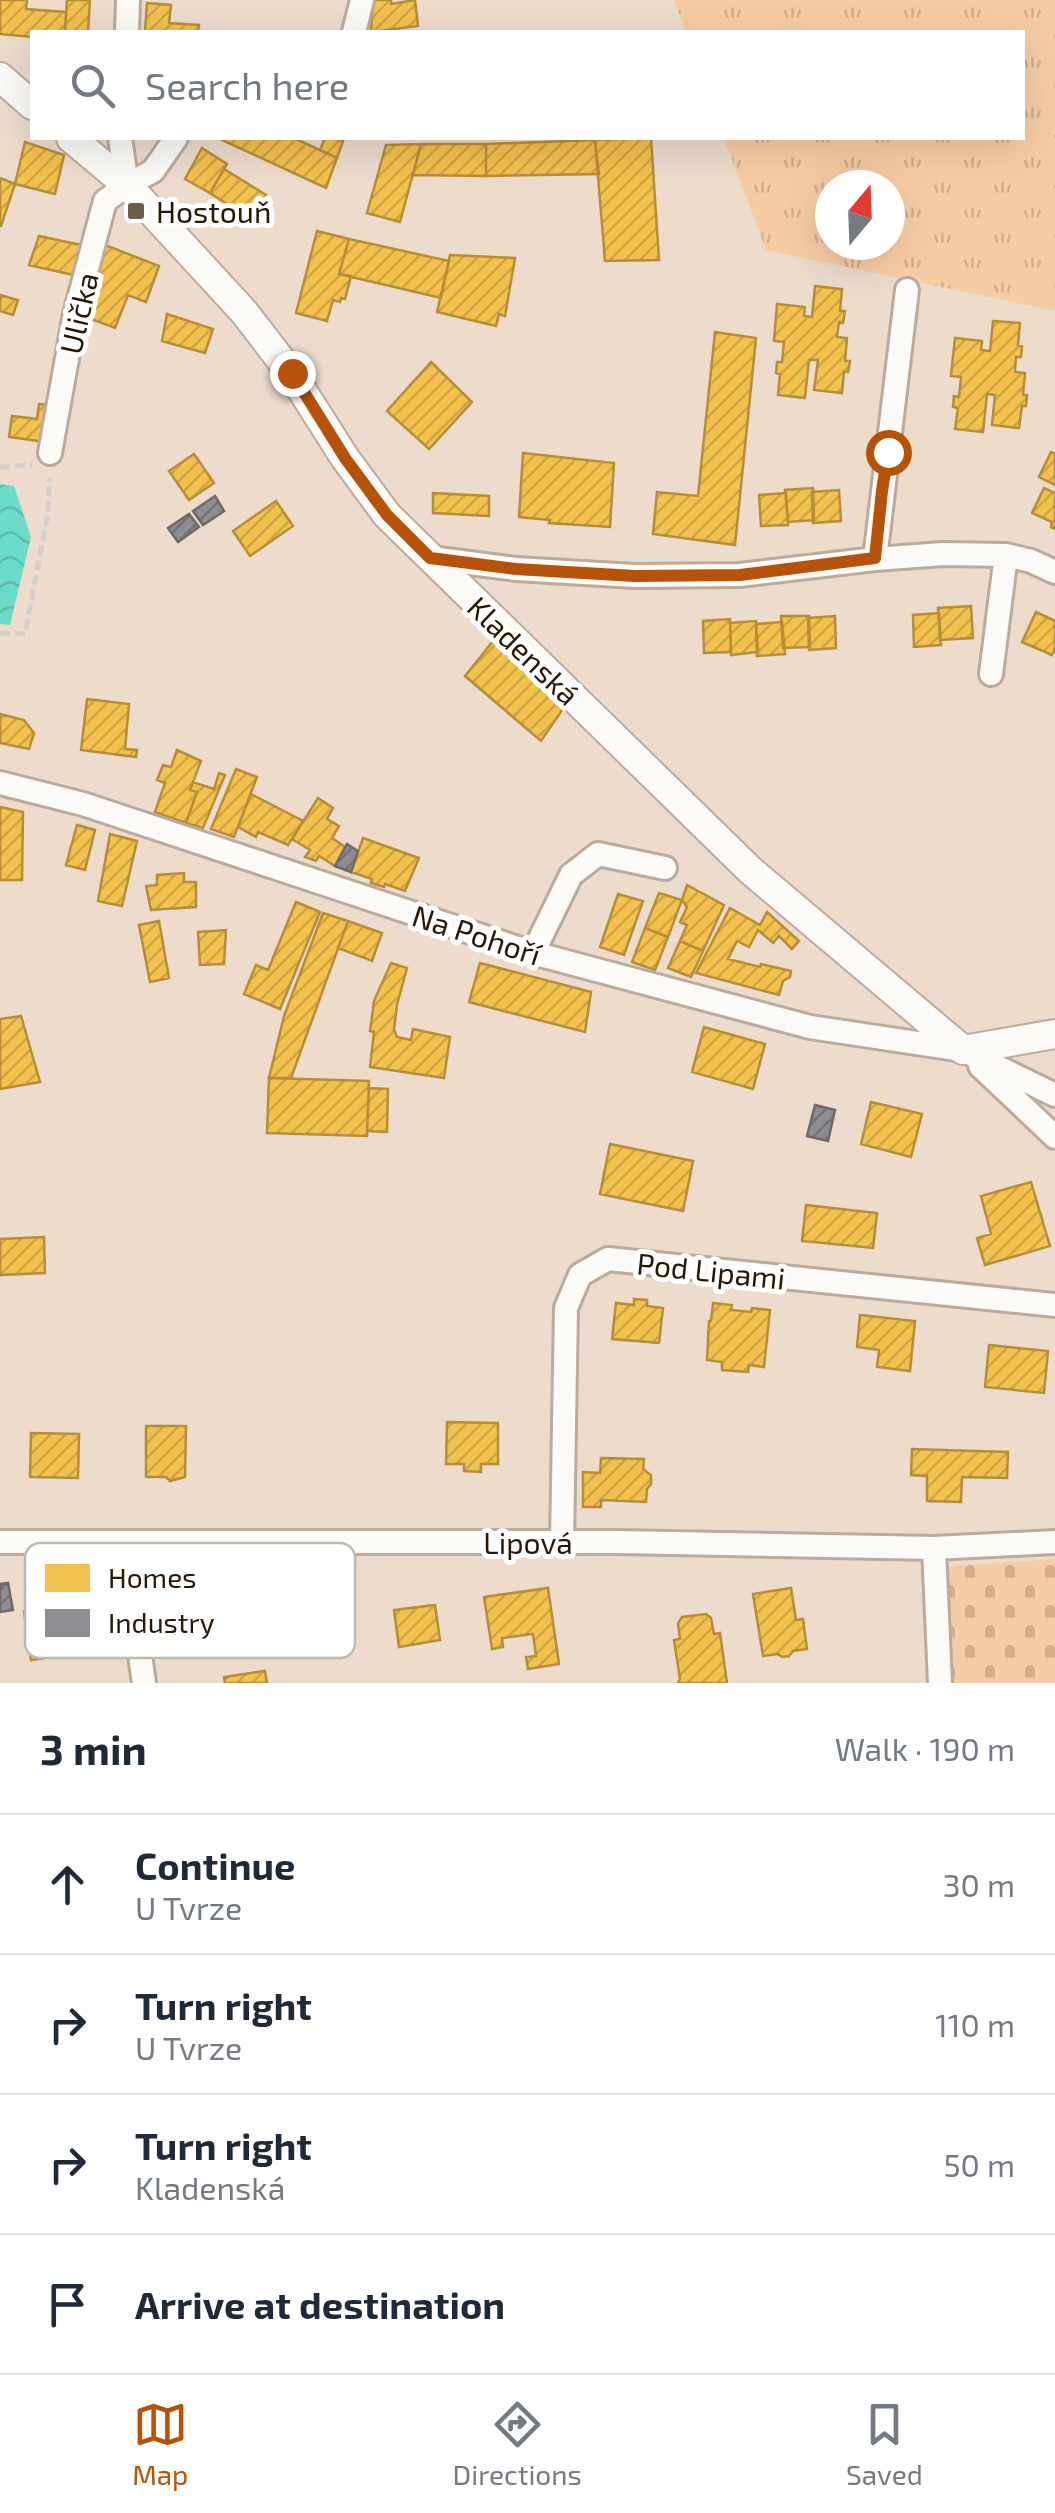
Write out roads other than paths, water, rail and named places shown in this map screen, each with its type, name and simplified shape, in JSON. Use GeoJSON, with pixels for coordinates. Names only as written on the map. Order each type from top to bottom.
{"type":"FeatureCollection","features":[{"type":"Feature","properties":{"kind":"street"},"geometry":{"type":"LineString","coordinates":[[127,30],[128,0]]}},
{"type":"Feature","properties":{"kind":"street"},"geometry":{"type":"LineString","coordinates":[[354,30],[362,0]]}},
{"type":"Feature","properties":{"kind":"street"},"geometry":{"type":"LineString","coordinates":[[0,77],[30,103]]}},
{"type":"Feature","properties":{"kind":"street","name":"Kladenská"},"geometry":{"type":"LineString","coordinates":[[73,140],[127,184],[244,312],[292,373],[345,458],[387,515],[750,870],[963,1050]]}},
{"type":"Feature","properties":{"kind":"street"},"geometry":{"type":"LineString","coordinates":[[120,140],[127,184]]}},
{"type":"Feature","properties":{"kind":"street","name":"Ulička"},"geometry":{"type":"LineString","coordinates":[[50,458],[75,314],[105,200],[154,171],[175,140]]}},
{"type":"Feature","properties":{"kind":"street"},"geometry":{"type":"LineString","coordinates":[[875,558],[907,290]]}},
{"type":"Feature","properties":{"kind":"street"},"geometry":{"type":"LineString","coordinates":[[430,558],[516,569],[635,576],[740,575],[875,558],[1006,555],[1055,572]]}},
{"type":"Feature","properties":{"kind":"street"},"geometry":{"type":"LineString","coordinates":[[991,674],[1006,555]]}},
{"type":"Feature","properties":{"kind":"street","name":"Na Pohoří"},"geometry":{"type":"LineString","coordinates":[[0,783],[83,804],[533,953],[810,1027],[963,1050],[1055,1095]]}},
{"type":"Feature","properties":{"kind":"street"},"geometry":{"type":"LineString","coordinates":[[533,953],[571,875],[598,854],[665,868]]}},
{"type":"Feature","properties":{"kind":"street"},"geometry":{"type":"LineString","coordinates":[[963,1050],[1055,1034]]}},
{"type":"Feature","properties":{"kind":"street"},"geometry":{"type":"LineString","coordinates":[[963,1050],[1055,1137]]}},
{"type":"Feature","properties":{"kind":"street","name":"Pod Lipami"},"geometry":{"type":"LineString","coordinates":[[562,1542],[566,1308],[580,1275],[608,1259],[1055,1306]]}},
{"type":"Feature","properties":{"kind":"street","name":"Lipová"},"geometry":{"type":"LineString","coordinates":[[0,1542],[562,1542],[934,1548],[1055,1542]]}},
{"type":"Feature","properties":{"kind":"street"},"geometry":{"type":"LineString","coordinates":[[934,1548],[940,1683]]}},
{"type":"Feature","properties":{"kind":"street"},"geometry":{"type":"LineString","coordinates":[[140,1658],[144,1683]]}},
{"type":"Feature","properties":{"kind":"water"},"geometry":{"type":"Polygon","coordinates":[[[0,484],[14,486],[31,537],[10,625],[0,624],[0,484]]]}},
{"type":"Feature","properties":{"kind":"place","name":"Hostouň"},"geometry":{"type":"Point","coordinates":[136,211]}}]}
